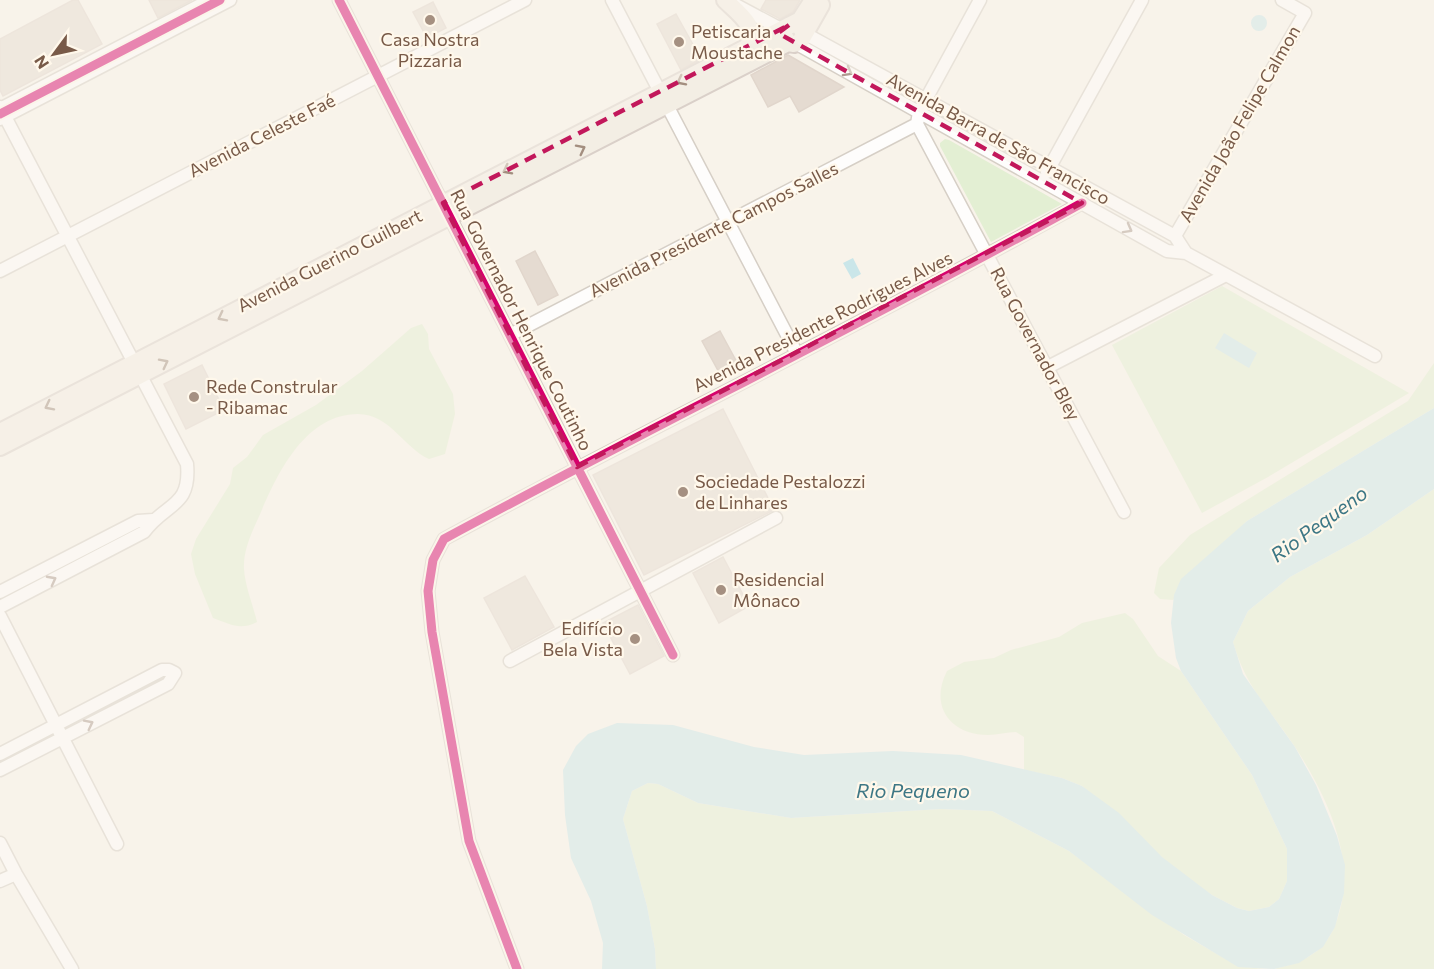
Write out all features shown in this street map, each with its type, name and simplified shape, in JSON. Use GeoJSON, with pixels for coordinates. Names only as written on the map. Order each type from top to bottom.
{"type":"FeatureCollection","features":[{"type":"Feature","properties":{"kind":"main road"},"geometry":{"type":"LineString","coordinates":[[726,0],[747,22],[752,31],[752,40],[747,47]]}},
{"type":"Feature","properties":{"kind":"main road"},"geometry":{"type":"LineString","coordinates":[[792,35],[813,0]]}},
{"type":"Feature","properties":{"kind":"main road"},"geometry":{"type":"LineString","coordinates":[[792,35],[810,27],[824,0]]}},
{"type":"Feature","properties":{"kind":"main road","name":"Avenida Guerino Guilbert"},"geometry":{"type":"LineString","coordinates":[[663,98],[747,47],[792,35]]}},
{"type":"Feature","properties":{"kind":"main road","name":"Avenida Guerino Guilbert"},"geometry":{"type":"LineString","coordinates":[[0,447],[137,369],[663,98],[792,35]]}},
{"type":"Feature","properties":{"kind":"main road","name":"Avenida Guerino Guilbert"},"geometry":{"type":"LineString","coordinates":[[0,432],[137,369]]}},
{"type":"Feature","properties":{"kind":"street"},"geometry":{"type":"LineString","coordinates":[[1,112],[210,0]]}},
{"type":"Feature","properties":{"kind":"street"},"geometry":{"type":"LineString","coordinates":[[1,112],[230,0]]}},
{"type":"Feature","properties":{"kind":"street","name":"Rua Governador Henrique Coutinho"},"geometry":{"type":"LineString","coordinates":[[339,0],[673,655]]}},
{"type":"Feature","properties":{"kind":"street","name":"Avenida Celeste Faé"},"geometry":{"type":"LineString","coordinates":[[0,271],[525,0]]}},
{"type":"Feature","properties":{"kind":"street"},"geometry":{"type":"LineString","coordinates":[[612,0],[797,354]]}},
{"type":"Feature","properties":{"kind":"street","name":"Avenida Barra de São Francisco"},"geometry":{"type":"LineString","coordinates":[[726,0],[926,100],[1175,236],[1186,253]]}},
{"type":"Feature","properties":{"kind":"street"},"geometry":{"type":"LineString","coordinates":[[918,118],[980,0]]}},
{"type":"Feature","properties":{"kind":"street"},"geometry":{"type":"LineString","coordinates":[[1042,181],[1142,0]]}},
{"type":"Feature","properties":{"kind":"street","name":"Avenida João Felipe Calmon"},"geometry":{"type":"LineString","coordinates":[[1175,236],[1305,12],[1282,0]]}},
{"type":"Feature","properties":{"kind":"street","name":"Avenida Barra de São Francisco"},"geometry":{"type":"LineString","coordinates":[[792,35],[918,118],[1042,181],[1167,251],[1186,253],[1375,356]]}},
{"type":"Feature","properties":{"kind":"street"},"geometry":{"type":"LineString","coordinates":[[0,607],[144,532],[153,520],[184,494],[188,483],[187,464],[1,112]]}},
{"type":"Feature","properties":{"kind":"street","name":"Avenida Presidente Campos Salles"},"geometry":{"type":"LineString","coordinates":[[510,335],[729,224],[918,118]]}},
{"type":"Feature","properties":{"kind":"street","name":"Rua Governador Bley"},"geometry":{"type":"LineString","coordinates":[[918,118],[1124,512]]}},
{"type":"Feature","properties":{"kind":"street","name":"Avenida Presidente Rodrigues Alves"},"geometry":{"type":"LineString","coordinates":[[517,969],[469,841],[432,632],[428,591],[433,560],[444,539],[577,467],[988,255],[1082,203]]}},
{"type":"Feature","properties":{"kind":"street"},"geometry":{"type":"LineString","coordinates":[[1048,367],[1226,274]]}},
{"type":"Feature","properties":{"kind":"street"},"geometry":{"type":"LineString","coordinates":[[510,661],[776,518]]}},
{"type":"Feature","properties":{"kind":"street"},"geometry":{"type":"LineString","coordinates":[[0,592],[138,521],[153,520]]}},
{"type":"Feature","properties":{"kind":"street"},"geometry":{"type":"LineString","coordinates":[[0,616],[117,844]]}},
{"type":"Feature","properties":{"kind":"street"},"geometry":{"type":"LineString","coordinates":[[0,754],[162,670],[175,673],[168,684],[0,770]]}},
{"type":"Feature","properties":{"kind":"street"},"geometry":{"type":"LineString","coordinates":[[0,843],[72,969]]}},
{"type":"Feature","properties":{"kind":"street"},"geometry":{"type":"LineString","coordinates":[[0,881],[16,874]]}},
{"type":"Feature","properties":{"kind":"highlighted area"},"geometry":{"type":"Polygon","coordinates":[[[789,25],[778,33],[1082,203],[577,467],[443,203],[789,25]]]}},
{"type":"Feature","properties":{"kind":"green space"},"geometry":{"type":"Polygon","coordinates":[[[945,139],[1062,204],[991,242],[940,146],[945,139]]]}},
{"type":"Feature","properties":{"kind":"green space"},"geometry":{"type":"Polygon","coordinates":[[[1222,286],[1409,393],[1268,477],[1202,513],[1112,345],[1222,286]]]}},
{"type":"Feature","properties":{"kind":"green space"},"geometry":{"type":"Polygon","coordinates":[[[422,324],[428,334],[429,349],[453,394],[455,414],[445,454],[429,459],[420,454],[388,425],[369,415],[340,417],[323,424],[309,434],[285,463],[249,540],[244,569],[247,589],[257,622],[240,626],[213,618],[195,574],[191,554],[196,539],[230,484],[233,468],[247,457],[263,435],[316,405],[362,371],[411,328],[422,324]]]}},
{"type":"Feature","properties":{"kind":"green space"},"geometry":{"type":"Polygon","coordinates":[[[1434,363],[1434,408],[1247,521],[1173,600],[1160,599],[1154,593],[1159,568],[1190,535],[1408,401],[1434,363]]]}},
{"type":"Feature","properties":{"kind":"green space"},"geometry":{"type":"Polygon","coordinates":[[[1434,489],[1434,969],[1274,969],[1309,956],[1325,943],[1340,910],[1344,889],[1344,867],[1334,825],[1317,784],[1295,747],[1252,685],[1238,658],[1233,642],[1248,611],[1290,577],[1367,535],[1434,489]]]}},
{"type":"Feature","properties":{"kind":"green space"},"geometry":{"type":"Polygon","coordinates":[[[1125,613],[1133,619],[1158,656],[1181,671],[1252,775],[1287,849],[1287,881],[1279,899],[1269,907],[1249,911],[1237,908],[1212,895],[1184,877],[1082,786],[1062,778],[1024,770],[1024,737],[1016,732],[975,734],[963,730],[946,716],[940,696],[947,671],[964,662],[994,658],[1011,650],[1059,637],[1082,623],[1125,613]]]}},
{"type":"Feature","properties":{"kind":"green space"},"geometry":{"type":"Polygon","coordinates":[[[648,783],[658,784],[698,803],[791,818],[941,809],[992,811],[1069,851],[1184,935],[1238,966],[1264,969],[656,969],[655,949],[647,906],[623,819],[632,791],[648,783]]]}},
{"type":"Feature","properties":{"kind":"water"},"geometry":{"type":"Polygon","coordinates":[[[1259,15],[1265,17],[1267,23],[1265,29],[1259,31],[1253,29],[1251,23],[1253,17],[1259,15]]]}},
{"type":"Feature","properties":{"kind":"water"},"geometry":{"type":"Polygon","coordinates":[[[853,258],[861,274],[852,279],[843,263],[853,258]]]}},
{"type":"Feature","properties":{"kind":"water"},"geometry":{"type":"Polygon","coordinates":[[[1224,333],[1257,353],[1249,368],[1215,348],[1224,333]]]}},
{"type":"Feature","properties":{"kind":"water","name":"Rio Pequeno"},"geometry":{"type":"Polygon","coordinates":[[[1434,408],[1434,489],[1367,535],[1290,577],[1248,611],[1233,642],[1243,674],[1295,747],[1316,785],[1337,836],[1345,865],[1344,893],[1335,927],[1323,947],[1299,963],[1274,969],[1238,967],[1152,915],[1069,851],[992,811],[941,809],[791,818],[698,803],[658,784],[648,783],[632,791],[623,819],[647,906],[655,949],[656,969],[602,969],[603,943],[591,901],[571,858],[565,815],[563,770],[576,746],[588,734],[617,723],[673,725],[754,747],[804,755],[893,751],[961,755],[1062,778],[1082,786],[1119,813],[1162,857],[1212,895],[1237,908],[1249,911],[1269,907],[1279,899],[1287,881],[1287,849],[1252,775],[1181,671],[1176,658],[1171,623],[1174,595],[1181,579],[1247,521],[1434,408]]]}},
{"type":"Feature","properties":{"kind":"building"},"geometry":{"type":"Polygon","coordinates":[[[73,0],[78,0],[102,44],[3,96],[0,90],[0,39],[73,0]]]}},
{"type":"Feature","properties":{"kind":"building"},"geometry":{"type":"Polygon","coordinates":[[[149,0],[192,0],[158,18],[149,0]]]}},
{"type":"Feature","properties":{"kind":"building"},"geometry":{"type":"Polygon","coordinates":[[[766,0],[800,0],[793,12],[780,19],[761,9],[766,0]]]}},
{"type":"Feature","properties":{"kind":"building","name":"Casa Nostra Pizzaria"},"geometry":{"type":"Polygon","coordinates":[[[433,2],[446,28],[427,38],[413,12],[433,2]]]}},
{"type":"Feature","properties":{"kind":"building","name":"Petiscaria Moustache"},"geometry":{"type":"Polygon","coordinates":[[[676,14],[701,59],[681,70],[657,24],[676,14]]]}},
{"type":"Feature","properties":{"kind":"building"},"geometry":{"type":"Polygon","coordinates":[[[788,55],[844,87],[799,112],[790,96],[768,107],[751,75],[788,55]]]}},
{"type":"Feature","properties":{"kind":"building"},"geometry":{"type":"Polygon","coordinates":[[[535,251],[558,295],[538,305],[516,261],[535,251]]]}},
{"type":"Feature","properties":{"kind":"building"},"geometry":{"type":"Polygon","coordinates":[[[720,331],[739,366],[721,376],[702,341],[720,331]]]}},
{"type":"Feature","properties":{"kind":"building","name":"Rede Constrular - Ribamac"},"geometry":{"type":"Polygon","coordinates":[[[202,365],[224,410],[186,429],[164,384],[202,365]]]}},
{"type":"Feature","properties":{"kind":"building","name":"Sociedade Pestalozzi de Linhares"},"geometry":{"type":"Polygon","coordinates":[[[723,409],[774,510],[644,575],[593,475],[723,409]]]}},
{"type":"Feature","properties":{"kind":"building","name":"Residencial Mônaco"},"geometry":{"type":"Polygon","coordinates":[[[723,557],[749,606],[719,623],[693,573],[723,557]]]}},
{"type":"Feature","properties":{"kind":"building"},"geometry":{"type":"Polygon","coordinates":[[[525,576],[554,627],[512,650],[484,598],[525,576]]]}},
{"type":"Feature","properties":{"kind":"building","name":"Edifício Bela Vista"},"geometry":{"type":"Polygon","coordinates":[[[638,605],[664,656],[630,674],[603,623],[638,605]]]}},
{"type":"Feature","properties":{"kind":"cycle path"},"geometry":{"type":"LineString","coordinates":[[0,114],[220,0]]}},
{"type":"Feature","properties":{"kind":"cycle path"},"geometry":{"type":"LineString","coordinates":[[339,0],[673,655]]}},
{"type":"Feature","properties":{"kind":"cycle path"},"geometry":{"type":"LineString","coordinates":[[517,969],[469,841],[432,632],[428,591],[433,560],[444,539],[923,289],[1082,203]]}},
{"type":"Feature","properties":{"kind":"place","name":"Casa Nostra Pizzaria"},"geometry":{"type":"Point","coordinates":[430,20]}},
{"type":"Feature","properties":{"kind":"place","name":"Petiscaria Moustache"},"geometry":{"type":"Point","coordinates":[679,42]}},
{"type":"Feature","properties":{"kind":"place","name":"Rede Constrular - Ribamac"},"geometry":{"type":"Point","coordinates":[194,397]}},
{"type":"Feature","properties":{"kind":"place","name":"Sociedade Pestalozzi de Linhares"},"geometry":{"type":"Point","coordinates":[683,492]}},
{"type":"Feature","properties":{"kind":"place","name":"Residencial Mônaco"},"geometry":{"type":"Point","coordinates":[721,590]}},
{"type":"Feature","properties":{"kind":"place","name":"Edifício Bela Vista"},"geometry":{"type":"Point","coordinates":[635,639]}}]}
